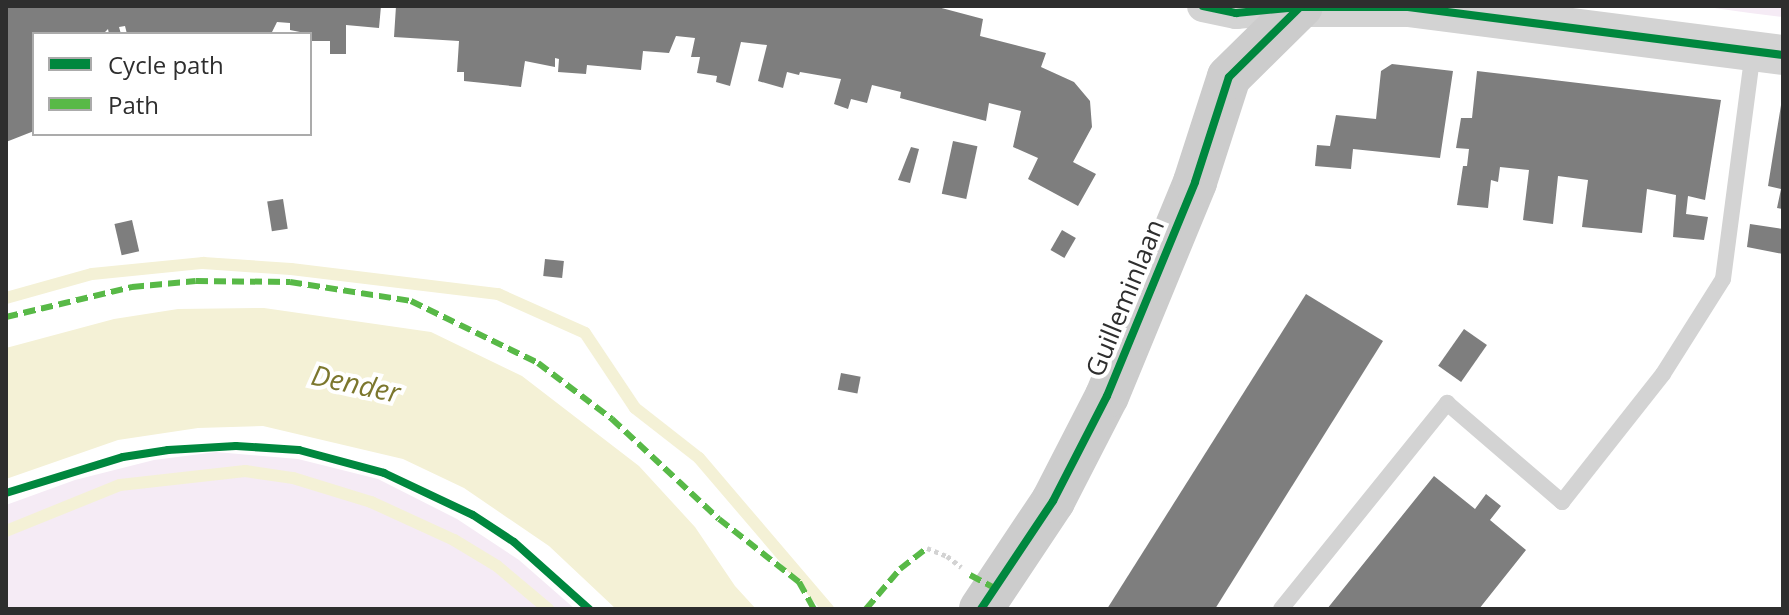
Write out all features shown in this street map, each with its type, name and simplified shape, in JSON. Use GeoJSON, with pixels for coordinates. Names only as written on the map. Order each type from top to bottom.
{"type":"FeatureCollection","features":[{"type":"Feature","properties":{"kind":"main road","name":"Guilleminlaan"},"geometry":{"type":"LineString","coordinates":[[976,592],[1053,501],[1107,396],[1195,182],[1229,77],[1300,6]]}},
{"type":"Feature","properties":{"kind":"street"},"geometry":{"type":"LineString","coordinates":[[1203,6],[1236,13],[1300,6],[1408,7],[1768,53]]}},
{"type":"Feature","properties":{"kind":"lane"},"geometry":{"type":"LineString","coordinates":[[1281,609],[1447,403],[1562,502],[1663,374],[1723,279],[1768,53]]}},
{"type":"Feature","properties":{"kind":"path"},"geometry":{"type":"LineString","coordinates":[[927,548],[947,556],[976,592]]}},
{"type":"Feature","properties":{"kind":"shaded area"},"geometry":{"type":"Polygon","coordinates":[[[1700,6],[1783,6],[1783,17],[1750,13],[1700,6]]]}},
{"type":"Feature","properties":{"kind":"shaded area"},"geometry":{"type":"Polygon","coordinates":[[[216,452],[298,459],[378,479],[457,519],[519,560],[575,609],[6,609],[6,505],[75,480],[154,460],[216,452]]]}},
{"type":"Feature","properties":{"kind":"water","name":"Dender"},"geometry":{"type":"Polygon","coordinates":[[[264,308],[431,332],[522,376],[639,466],[695,527],[735,586],[756,609],[616,609],[549,546],[464,488],[403,459],[263,426],[198,428],[118,440],[6,479],[6,348],[114,319],[178,309],[264,308]]]}},
{"type":"Feature","properties":{"kind":"building"},"geometry":{"type":"Polygon","coordinates":[[[6,6],[381,6],[379,28],[346,25],[346,54],[330,54],[330,41],[312,41],[312,32],[290,30],[290,23],[277,22],[272,32],[126,32],[125,26],[119,27],[120,32],[109,32],[108,29],[105,32],[32,32],[32,132],[6,142],[6,6]]]}},
{"type":"Feature","properties":{"kind":"building"},"geometry":{"type":"Polygon","coordinates":[[[396,6],[934,6],[983,19],[980,36],[1046,53],[1041,67],[1074,82],[1090,101],[1092,127],[1073,162],[1096,174],[1078,206],[1028,179],[1038,158],[1013,147],[1021,111],[989,103],[986,121],[900,98],[901,92],[872,85],[867,103],[851,99],[848,109],[834,104],[841,79],[787,72],[783,88],[758,81],[767,45],[741,42],[730,86],[716,82],[717,76],[697,73],[700,57],[691,57],[695,38],[676,36],[669,53],[643,51],[641,70],[587,65],[586,74],[558,72],[559,59],[555,58],[555,67],[525,61],[521,87],[464,81],[464,72],[457,72],[459,41],[394,37],[396,6]]]}},
{"type":"Feature","properties":{"kind":"building"},"geometry":{"type":"Polygon","coordinates":[[[1392,64],[1453,71],[1440,158],[1353,149],[1351,169],[1315,166],[1317,145],[1330,146],[1336,115],[1376,119],[1381,71],[1392,64]]]}},
{"type":"Feature","properties":{"kind":"building"},"geometry":{"type":"Polygon","coordinates":[[[1477,71],[1721,100],[1705,200],[1688,196],[1686,214],[1708,217],[1704,240],[1673,237],[1676,195],[1647,189],[1642,233],[1582,227],[1588,180],[1558,176],[1553,224],[1523,220],[1529,170],[1500,167],[1498,182],[1491,180],[1488,208],[1457,205],[1469,149],[1456,148],[1461,118],[1472,118],[1477,71]]]}},
{"type":"Feature","properties":{"kind":"building"},"geometry":{"type":"Polygon","coordinates":[[[1781,105],[1783,209],[1777,208],[1781,189],[1768,186],[1781,105]]]}},
{"type":"Feature","properties":{"kind":"building"},"geometry":{"type":"Polygon","coordinates":[[[953,141],[977,146],[966,199],[942,194],[953,141]]]}},
{"type":"Feature","properties":{"kind":"building"},"geometry":{"type":"Polygon","coordinates":[[[911,147],[919,149],[910,183],[898,180],[911,147]]]}},
{"type":"Feature","properties":{"kind":"building"},"geometry":{"type":"Polygon","coordinates":[[[283,199],[288,229],[272,231],[267,202],[283,199]]]}},
{"type":"Feature","properties":{"kind":"building"},"geometry":{"type":"Polygon","coordinates":[[[132,220],[139,251],[122,255],[114,224],[132,220]]]}},
{"type":"Feature","properties":{"kind":"building"},"geometry":{"type":"Polygon","coordinates":[[[1750,224],[1783,229],[1783,254],[1747,247],[1750,224]]]}},
{"type":"Feature","properties":{"kind":"building"},"geometry":{"type":"Polygon","coordinates":[[[1062,230],[1076,238],[1064,258],[1050,250],[1062,230]]]}},
{"type":"Feature","properties":{"kind":"building"},"geometry":{"type":"Polygon","coordinates":[[[545,259],[564,261],[562,278],[543,276],[545,259]]]}},
{"type":"Feature","properties":{"kind":"building"},"geometry":{"type":"Polygon","coordinates":[[[1306,294],[1383,341],[1215,609],[1107,609],[1306,294]]]}},
{"type":"Feature","properties":{"kind":"building"},"geometry":{"type":"Polygon","coordinates":[[[1464,329],[1487,345],[1461,382],[1438,366],[1464,329]]]}},
{"type":"Feature","properties":{"kind":"building"},"geometry":{"type":"Polygon","coordinates":[[[841,373],[861,377],[857,394],[838,390],[841,373]]]}},
{"type":"Feature","properties":{"kind":"building"},"geometry":{"type":"Polygon","coordinates":[[[1434,476],[1475,509],[1486,494],[1501,506],[1490,520],[1526,550],[1479,609],[1327,609],[1434,476]]]}},
{"type":"Feature","properties":{"kind":"waterway"},"geometry":{"type":"LineString","coordinates":[[6,298],[92,274],[203,263],[291,269],[498,294],[585,333],[635,408],[699,458],[828,609]]}},
{"type":"Feature","properties":{"kind":"waterway"},"geometry":{"type":"LineString","coordinates":[[6,531],[120,485],[245,471],[293,478],[371,502],[454,540],[497,566],[548,609]]}},
{"type":"Feature","properties":{"kind":"marked path"},"geometry":{"type":"LineString","coordinates":[[6,317],[132,287],[196,281],[290,282],[411,301],[538,363],[612,419],[719,519],[799,582],[814,609]]}},
{"type":"Feature","properties":{"kind":"marked path"},"geometry":{"type":"LineString","coordinates":[[866,609],[900,569],[927,548]]}},
{"type":"Feature","properties":{"kind":"marked path"},"geometry":{"type":"LineString","coordinates":[[970,575],[994,588]]}},
{"type":"Feature","properties":{"kind":"cycle path"},"geometry":{"type":"LineString","coordinates":[[1203,6],[1236,13],[1299,7],[1408,7],[1783,55]]}},
{"type":"Feature","properties":{"kind":"cycle path"},"geometry":{"type":"LineString","coordinates":[[981,609],[1053,501],[1107,396],[1195,182],[1229,77],[1301,6]]}},
{"type":"Feature","properties":{"kind":"cycle path"},"geometry":{"type":"LineString","coordinates":[[6,493],[123,457],[168,450],[236,446],[299,450],[384,473],[473,515],[514,542],[589,609]]}}]}
